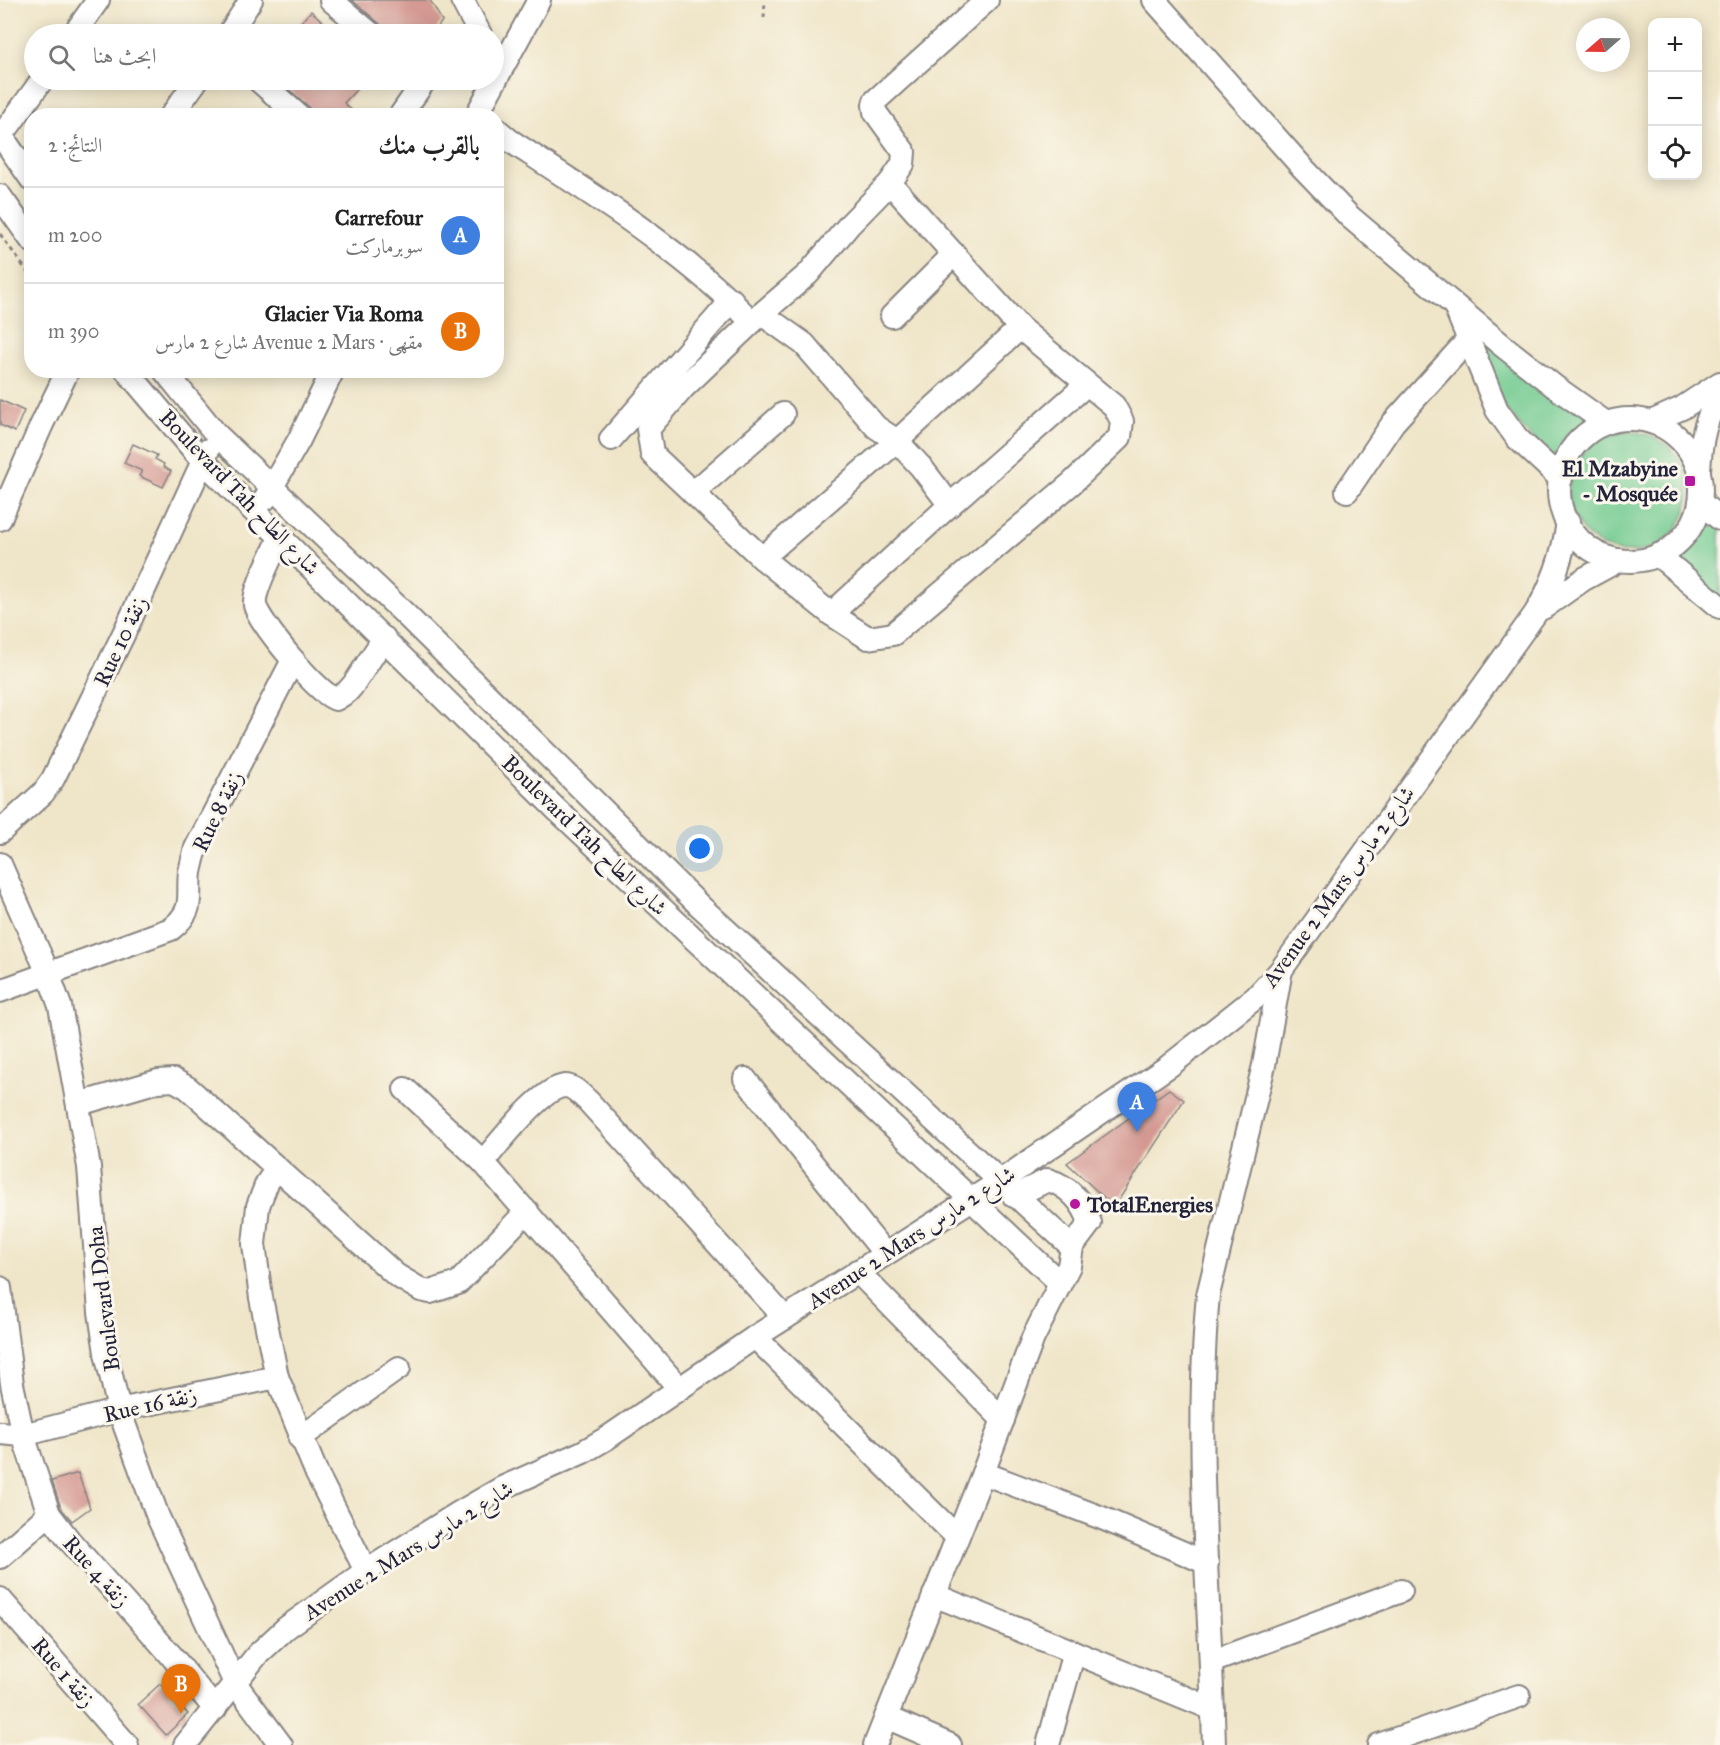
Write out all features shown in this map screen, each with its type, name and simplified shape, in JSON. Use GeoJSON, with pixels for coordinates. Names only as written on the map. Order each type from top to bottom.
{"type":"FeatureCollection","features":[{"type":"Feature","properties":{"kind":"street"},"geometry":{"type":"LineString","coordinates":[[81,24],[98,0]]}},
{"type":"Feature","properties":{"kind":"street"},"geometry":{"type":"LineString","coordinates":[[235,24],[251,0]]}},
{"type":"Feature","properties":{"kind":"street"},"geometry":{"type":"LineString","coordinates":[[331,0],[359,24]]}},
{"type":"Feature","properties":{"kind":"street"},"geometry":{"type":"LineString","coordinates":[[504,53],[539,0]]}},
{"type":"Feature","properties":{"kind":"street"},"geometry":{"type":"LineString","coordinates":[[890,183],[1020,328],[1114,406],[1122,421],[1120,437],[1072,483],[893,634],[868,638],[831,614],[762,558],[693,493],[652,454],[648,429],[683,388],[757,318],[808,274],[850,224],[890,183],[903,164],[905,156],[902,148],[875,112],[875,101],[987,0]]}},
{"type":"Feature","properties":{"kind":"street"},"geometry":{"type":"LineString","coordinates":[[1154,0],[1216,73],[1328,195],[1380,244],[1554,386],[1606,423]]}},
{"type":"Feature","properties":{"kind":"street"},"geometry":{"type":"LineString","coordinates":[[24,169],[0,136],[34,90]]}},
{"type":"Feature","properties":{"kind":"street"},"geometry":{"type":"LineString","coordinates":[[177,108],[190,90]]}},
{"type":"Feature","properties":{"kind":"street"},"geometry":{"type":"LineString","coordinates":[[269,90],[290,108]]}},
{"type":"Feature","properties":{"kind":"street"},"geometry":{"type":"LineString","coordinates":[[405,108],[417,90]]}},
{"type":"Feature","properties":{"kind":"street"},"geometry":{"type":"LineString","coordinates":[[481,108],[488,90]]}},
{"type":"Feature","properties":{"kind":"street"},"geometry":{"type":"LineString","coordinates":[[504,136],[631,221],[757,318],[804,344],[876,427],[897,441],[921,466],[950,505]]}},
{"type":"Feature","properties":{"kind":"street"},"geometry":{"type":"LineString","coordinates":[[0,184],[24,173]]}},
{"type":"Feature","properties":{"kind":"street"},"geometry":{"type":"LineString","coordinates":[[0,196],[24,230]]}},
{"type":"Feature","properties":{"kind":"street"},"geometry":{"type":"LineString","coordinates":[[892,316],[954,255]]}},
{"type":"Feature","properties":{"kind":"street"},"geometry":{"type":"LineString","coordinates":[[611,439],[732,300]]}},
{"type":"Feature","properties":{"kind":"street"},"geometry":{"type":"LineString","coordinates":[[1455,305],[1489,395],[1506,425],[1528,451],[1561,479]]}},
{"type":"Feature","properties":{"kind":"street"},"geometry":{"type":"LineString","coordinates":[[762,558],[897,441],[1020,328]]}},
{"type":"Feature","properties":{"kind":"street"},"geometry":{"type":"LineString","coordinates":[[1347,491],[1393,423],[1468,340]]}},
{"type":"Feature","properties":{"kind":"street"},"geometry":{"type":"LineString","coordinates":[[0,519],[64,378]]}},
{"type":"Feature","properties":{"kind":"street","name":"Boulevard Tah شارع الطاح"},"geometry":{"type":"LineString","coordinates":[[133,378],[203,461],[555,808],[1060,1283]]}},
{"type":"Feature","properties":{"kind":"street","name":"Boulevard Tah شارع الطاح"},"geometry":{"type":"LineString","coordinates":[[170,378],[216,434],[405,614],[700,907],[1072,1247]]}},
{"type":"Feature","properties":{"kind":"street"},"geometry":{"type":"LineString","coordinates":[[257,513],[299,440],[329,378]]}},
{"type":"Feature","properties":{"kind":"street"},"geometry":{"type":"LineString","coordinates":[[1651,422],[1682,408],[1720,383]]}},
{"type":"Feature","properties":{"kind":"street"},"geometry":{"type":"LineString","coordinates":[[831,614],[1087,384]]}},
{"type":"Feature","properties":{"kind":"street"},"geometry":{"type":"LineString","coordinates":[[1699,471],[1689,450],[1672,432],[1651,422],[1628,419],[1606,423],[1581,439],[1564,464],[1561,479],[1562,508],[1575,533],[1589,547],[1606,557],[1632,561],[1658,555],[1672,547],[1686,535],[1695,520],[1700,502],[1701,438],[1720,392]]}},
{"type":"Feature","properties":{"kind":"street"},"geometry":{"type":"LineString","coordinates":[[693,493],[783,414]]}},
{"type":"Feature","properties":{"kind":"street","name":"Rue 10 زنقة"},"geometry":{"type":"LineString","coordinates":[[0,832],[43,793],[53,778],[126,629],[216,434]]}},
{"type":"Feature","properties":{"kind":"street"},"geometry":{"type":"LineString","coordinates":[[1700,502],[1720,519]]}},
{"type":"Feature","properties":{"kind":"street","name":"Avenue 2 Mars شارع 2 مارس"},"geometry":{"type":"LineString","coordinates":[[185,1745],[257,1654],[286,1628],[366,1571],[493,1493],[591,1447],[755,1337],[970,1198],[1006,1189],[1255,998],[1281,970],[1535,614],[1546,597],[1557,570],[1568,522]]}},
{"type":"Feature","properties":{"kind":"street"},"geometry":{"type":"LineString","coordinates":[[281,536],[257,592],[255,604],[263,621],[293,660],[324,694],[336,699],[341,697],[354,684],[384,638]]}},
{"type":"Feature","properties":{"kind":"street"},"geometry":{"type":"LineString","coordinates":[[1658,555],[1720,607]]}},
{"type":"Feature","properties":{"kind":"street","name":"Avenue 2 Mars شارع 2 مارس"},"geometry":{"type":"LineString","coordinates":[[1535,614],[1567,589],[1619,560]]}},
{"type":"Feature","properties":{"kind":"street","name":"Rue 8 زنقة"},"geometry":{"type":"LineString","coordinates":[[0,991],[171,929],[182,919],[190,904],[190,874],[196,848],[293,660]]}},
{"type":"Feature","properties":{"kind":"street","name":"Boulevard Doha"},"geometry":{"type":"LineString","coordinates":[[0,864],[60,1006],[89,1167],[100,1312],[106,1353],[119,1410],[158,1517],[235,1683],[281,1745]]}},
{"type":"Feature","properties":{"kind":"street"},"geometry":{"type":"LineString","coordinates":[[1214,1745],[1203,1440],[1208,1295],[1264,1065],[1281,970]]}},
{"type":"Feature","properties":{"kind":"street"},"geometry":{"type":"LineString","coordinates":[[745,1079],[885,1254]]}},
{"type":"Feature","properties":{"kind":"street"},"geometry":{"type":"LineString","coordinates":[[79,1104],[159,1081],[174,1080],[203,1100],[396,1275],[421,1290],[429,1292],[458,1283],[527,1211]]}},
{"type":"Feature","properties":{"kind":"street"},"geometry":{"type":"LineString","coordinates":[[483,1162],[540,1099],[564,1086],[575,1089],[785,1318]]}},
{"type":"Feature","properties":{"kind":"street"},"geometry":{"type":"LineString","coordinates":[[405,1089],[483,1162],[680,1388]]}},
{"type":"Feature","properties":{"kind":"street"},"geometry":{"type":"LineString","coordinates":[[277,1168],[267,1183],[258,1206],[254,1244],[261,1298],[277,1377],[316,1474],[366,1571]]}},
{"type":"Feature","properties":{"kind":"street"},"geometry":{"type":"LineString","coordinates":[[875,1745],[983,1473],[1033,1338],[1069,1266],[1072,1247],[1090,1223],[1077,1199],[1060,1183],[1048,1180],[1006,1189]]}},
{"type":"Feature","properties":{"kind":"street"},"geometry":{"type":"LineString","coordinates":[[857,1271],[1003,1420]]}},
{"type":"Feature","properties":{"kind":"street","name":"Rue 4 زنقة"},"geometry":{"type":"LineString","coordinates":[[0,1288],[10,1374],[23,1435],[49,1514],[215,1709]]}},
{"type":"Feature","properties":{"kind":"street"},"geometry":{"type":"LineString","coordinates":[[755,1337],[957,1537]]}},
{"type":"Feature","properties":{"kind":"street"},"geometry":{"type":"LineString","coordinates":[[300,1438],[399,1368]]}},
{"type":"Feature","properties":{"kind":"street","name":"Rue 16 زنقة"},"geometry":{"type":"LineString","coordinates":[[23,1435],[119,1410],[277,1377]]}},
{"type":"Feature","properties":{"kind":"street"},"geometry":{"type":"LineString","coordinates":[[0,1433],[23,1435]]}},
{"type":"Feature","properties":{"kind":"street"},"geometry":{"type":"LineString","coordinates":[[983,1473],[1102,1518],[1207,1563]]}},
{"type":"Feature","properties":{"kind":"street"},"geometry":{"type":"LineString","coordinates":[[0,1557],[49,1514]]}},
{"type":"Feature","properties":{"kind":"street"},"geometry":{"type":"LineString","coordinates":[[1211,1662],[1401,1591]]}},
{"type":"Feature","properties":{"kind":"street"},"geometry":{"type":"LineString","coordinates":[[934,1595],[1213,1709]]}},
{"type":"Feature","properties":{"kind":"street","name":"Rue 1 زنقة"},"geometry":{"type":"LineString","coordinates":[[0,1599],[128,1745]]}},
{"type":"Feature","properties":{"kind":"street"},"geometry":{"type":"LineString","coordinates":[[1048,1745],[1074,1652]]}},
{"type":"Feature","properties":{"kind":"street"},"geometry":{"type":"LineString","coordinates":[[1379,1745],[1519,1696]]}},
{"type":"Feature","properties":{"kind":"street"},"geometry":{"type":"LineString","coordinates":[[886,1717],[950,1745]]}},
{"type":"Feature","properties":{"kind":"path"},"geometry":{"type":"LineString","coordinates":[[764,18],[765,0]]}},
{"type":"Feature","properties":{"kind":"path"},"geometry":{"type":"LineString","coordinates":[[0,234],[24,267]]}},
{"type":"Feature","properties":{"kind":"green space"},"geometry":{"type":"Polygon","coordinates":[[[1466,320],[1597,422],[1574,442],[1558,468],[1503,406],[1466,320]]]}},
{"type":"Feature","properties":{"kind":"green space"},"geometry":{"type":"Polygon","coordinates":[[[1629,432],[1652,436],[1672,449],[1685,469],[1689,492],[1685,515],[1672,535],[1652,548],[1629,552],[1606,548],[1586,535],[1573,515],[1569,492],[1573,469],[1586,449],[1606,436],[1629,432]]]}},
{"type":"Feature","properties":{"kind":"green space"},"geometry":{"type":"Polygon","coordinates":[[[1703,511],[1720,525],[1720,601],[1672,552],[1695,529],[1703,511]]]}},
{"type":"Feature","properties":{"kind":"building"},"geometry":{"type":"Polygon","coordinates":[[[352,0],[430,0],[442,21],[440,24],[380,24],[352,0]]]}},
{"type":"Feature","properties":{"kind":"building"},"geometry":{"type":"Polygon","coordinates":[[[311,11],[326,24],[299,24],[311,11]]]}},
{"type":"Feature","properties":{"kind":"building"},"geometry":{"type":"Polygon","coordinates":[[[290,90],[356,90],[344,103],[349,108],[309,108],[290,90]]]}},
{"type":"Feature","properties":{"kind":"building"},"geometry":{"type":"Polygon","coordinates":[[[0,400],[24,411],[15,432],[0,425],[0,400]]]}},
{"type":"Feature","properties":{"kind":"building"},"geometry":{"type":"Polygon","coordinates":[[[133,444],[157,455],[155,459],[171,471],[163,487],[139,476],[142,471],[124,463],[133,444]]]}},
{"type":"Feature","properties":{"kind":"building"},"geometry":{"type":"Polygon","coordinates":[[[1169,1089],[1184,1100],[1114,1207],[1067,1163],[1169,1089]]]}},
{"type":"Feature","properties":{"kind":"building"},"geometry":{"type":"Polygon","coordinates":[[[78,1473],[90,1508],[72,1521],[61,1508],[52,1481],[78,1473]]]}},
{"type":"Feature","properties":{"kind":"building"},"geometry":{"type":"Polygon","coordinates":[[[160,1684],[188,1714],[166,1735],[138,1704],[160,1684]]]}},
{"type":"Feature","properties":{"kind":"place","name":"El Mzabyine - Mosquée"},"geometry":{"type":"Point","coordinates":[1690,481]}},
{"type":"Feature","properties":{"kind":"place","name":"Carrefour"},"geometry":{"type":"Point","coordinates":[1137,1132]}},
{"type":"Feature","properties":{"kind":"place","name":"TotalEnergies"},"geometry":{"type":"Point","coordinates":[1075,1204]}},
{"type":"Feature","properties":{"kind":"place","name":"Glacier Via Roma"},"geometry":{"type":"Point","coordinates":[181,1714]}}]}
